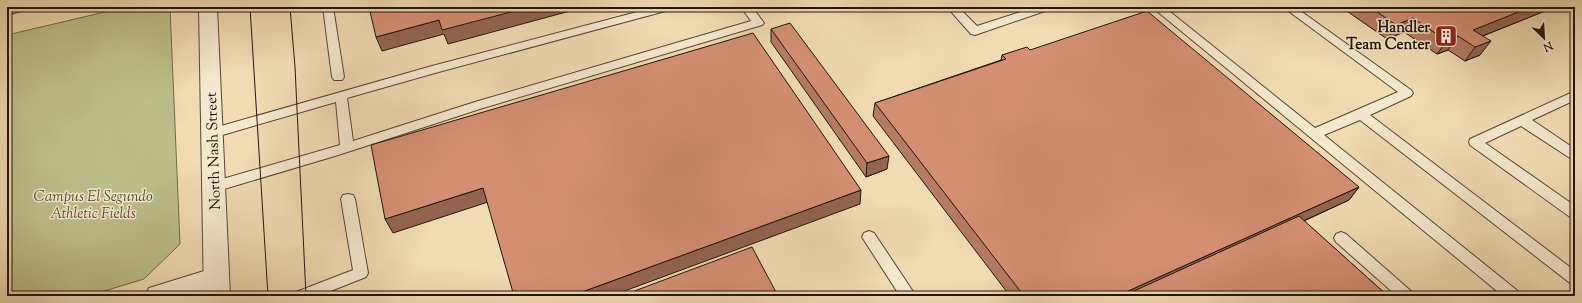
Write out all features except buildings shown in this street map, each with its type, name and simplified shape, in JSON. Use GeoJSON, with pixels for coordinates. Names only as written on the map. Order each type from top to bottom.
{"type":"FeatureCollection","features":[{"type":"Feature","properties":{"kind":"street"},"geometry":{"type":"LineString","coordinates":[[7,8],[14,7]]}},
{"type":"Feature","properties":{"kind":"street","name":"North Nash Street"},"geometry":{"type":"LineString","coordinates":[[208,7],[217,287]]}},
{"type":"Feature","properties":{"kind":"street"},"geometry":{"type":"LineString","coordinates":[[158,296],[217,287]]}},
{"type":"Feature","properties":{"kind":"lane"},"geometry":{"type":"LineString","coordinates":[[328,7],[338,77]]}},
{"type":"Feature","properties":{"kind":"lane"},"geometry":{"type":"LineString","coordinates":[[212,133],[432,70],[669,7]]}},
{"type":"Feature","properties":{"kind":"lane"},"geometry":{"type":"LineString","coordinates":[[214,187],[347,147],[462,110],[758,23],[746,7]]}},
{"type":"Feature","properties":{"kind":"lane"},"geometry":{"type":"LineString","coordinates":[[952,7],[975,31],[1048,7]]}},
{"type":"Feature","properties":{"kind":"lane"},"geometry":{"type":"LineString","coordinates":[[1157,7],[1514,296]]}},
{"type":"Feature","properties":{"kind":"lane"},"geometry":{"type":"LineString","coordinates":[[1288,7],[1407,93],[1314,134]]}},
{"type":"Feature","properties":{"kind":"lane"},"geometry":{"type":"LineString","coordinates":[[1575,95],[1475,142],[1575,213]]}},
{"type":"Feature","properties":{"kind":"lane"},"geometry":{"type":"LineString","coordinates":[[341,96],[347,147]]}},
{"type":"Feature","properties":{"kind":"lane"},"geometry":{"type":"LineString","coordinates":[[1361,114],[1575,279]]}},
{"type":"Feature","properties":{"kind":"lane"},"geometry":{"type":"LineString","coordinates":[[1522,120],[1575,155]]}},
{"type":"Feature","properties":{"kind":"lane"},"geometry":{"type":"LineString","coordinates":[[301,296],[362,272],[348,199]]}},
{"type":"Feature","properties":{"kind":"lane"},"geometry":{"type":"LineString","coordinates":[[869,237],[908,296]]}},
{"type":"Feature","properties":{"kind":"lane"},"geometry":{"type":"LineString","coordinates":[[1341,238],[1407,296]]}},
{"type":"Feature","properties":{"kind":"green space","name":"Campus El Segundo Athletic Fields"},"geometry":{"type":"Polygon","coordinates":[[[126,7],[170,7],[180,244],[144,279],[88,296],[7,296],[7,35],[126,7]]]}},
{"type":"Feature","properties":{"kind":"tram line"},"geometry":{"type":"LineString","coordinates":[[250,7],[268,296]]}},
{"type":"Feature","properties":{"kind":"tram line"},"geometry":{"type":"LineString","coordinates":[[290,7],[295,67],[306,296]]}},
{"type":"Feature","properties":{"kind":"place","name":"Handler Team Center"},"geometry":{"type":"Point","coordinates":[1446,36]}}]}
